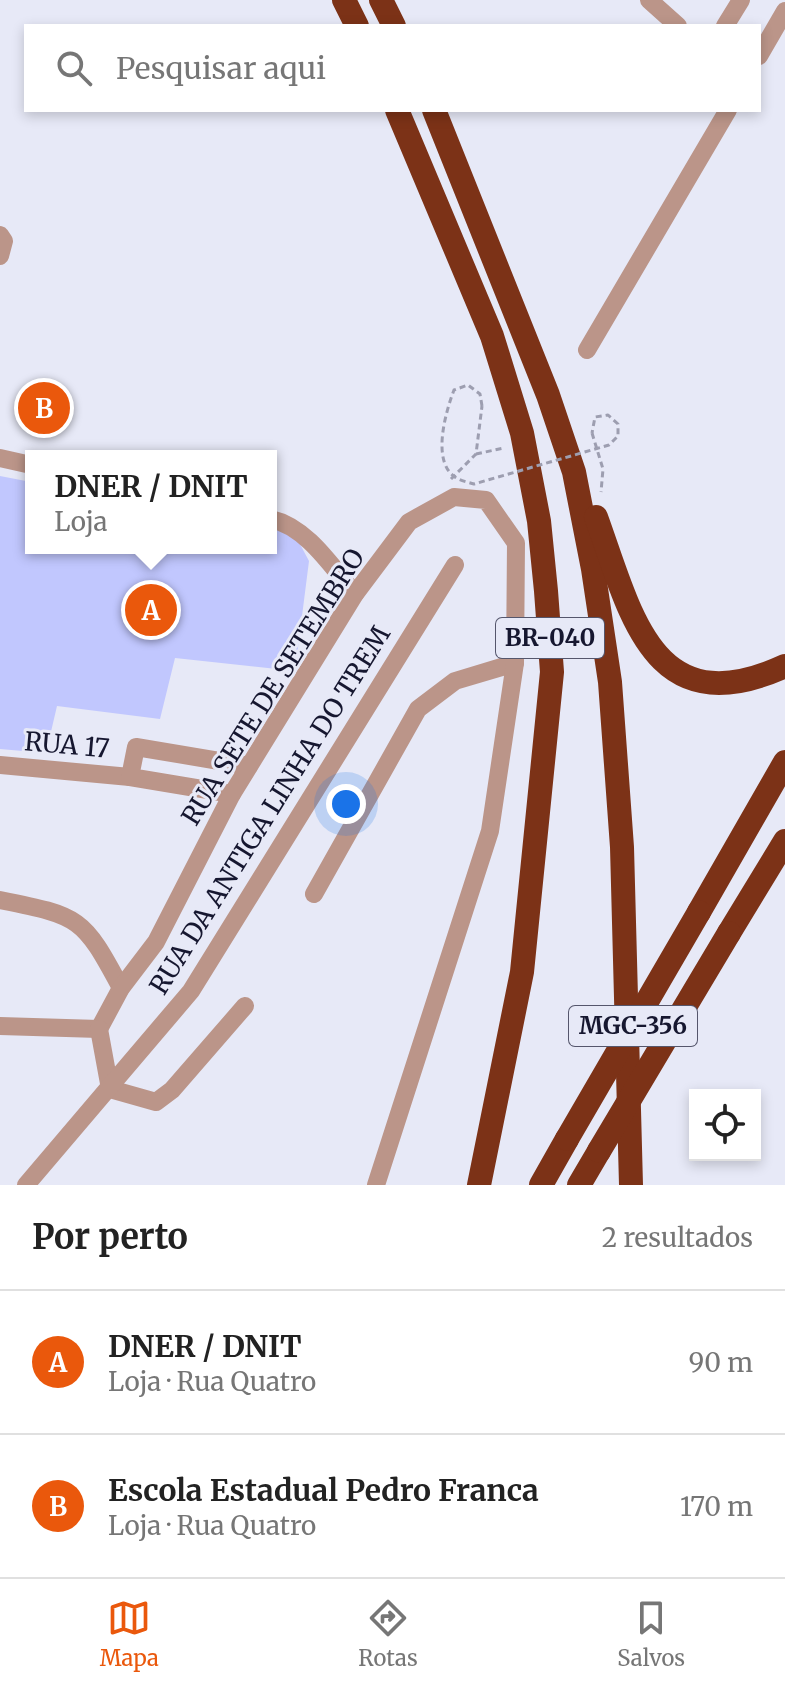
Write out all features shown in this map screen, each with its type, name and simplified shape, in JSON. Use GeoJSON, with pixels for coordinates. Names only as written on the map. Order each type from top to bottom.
{"type":"FeatureCollection","features":[{"type":"Feature","properties":{"kind":"highway"},"geometry":{"type":"LineString","coordinates":[[344,0],[356,24]]}},
{"type":"Feature","properties":{"kind":"highway"},"geometry":{"type":"LineString","coordinates":[[381,0],[393,24]]}},
{"type":"Feature","properties":{"kind":"highway","name":"BR-040"},"geometry":{"type":"LineString","coordinates":[[398,112],[492,336],[524,443],[539,521],[552,672],[522,972],[479,1185]]}},
{"type":"Feature","properties":{"kind":"highway","name":"BR-040"},"geometry":{"type":"LineString","coordinates":[[435,112],[548,395],[574,472],[610,682],[622,847],[631,1185]]}},
{"type":"Feature","properties":{"kind":"highway"},"geometry":{"type":"LineString","coordinates":[[574,472],[597,519],[635,626],[652,653],[685,676],[725,683],[761,677],[785,666]]}},
{"type":"Feature","properties":{"kind":"highway","name":"MGC-356"},"geometry":{"type":"LineString","coordinates":[[541,1185],[785,762]]}},
{"type":"Feature","properties":{"kind":"highway","name":"MGC-356"},"geometry":{"type":"LineString","coordinates":[[579,1185],[785,841]]}},
{"type":"Feature","properties":{"kind":"street"},"geometry":{"type":"LineString","coordinates":[[649,0],[676,24]]}},
{"type":"Feature","properties":{"kind":"street"},"geometry":{"type":"LineString","coordinates":[[726,24],[741,0]]}},
{"type":"Feature","properties":{"kind":"street"},"geometry":{"type":"LineString","coordinates":[[761,53],[785,11]]}},
{"type":"Feature","properties":{"kind":"street"},"geometry":{"type":"LineString","coordinates":[[587,350],[727,112]]}},
{"type":"Feature","properties":{"kind":"street"},"geometry":{"type":"LineString","coordinates":[[0,235],[4,241],[0,256]]}},
{"type":"Feature","properties":{"kind":"street"},"geometry":{"type":"LineString","coordinates":[[0,458],[25,464]]}},
{"type":"Feature","properties":{"kind":"street","name":"RUA SETE DE SETEMBRO"},"geometry":{"type":"LineString","coordinates":[[99,1029],[121,988],[156,942],[232,794],[355,594],[409,522],[454,497],[486,500],[516,543],[515,663],[490,831],[376,1185]]}},
{"type":"Feature","properties":{"kind":"street"},"geometry":{"type":"LineString","coordinates":[[277,520],[286,522],[317,549],[355,594]]}},
{"type":"Feature","properties":{"kind":"street","name":"RUA DA ANTIGA LINHA DO TREM"},"geometry":{"type":"LineString","coordinates":[[26,1185],[191,991],[455,565]]}},
{"type":"Feature","properties":{"kind":"street"},"geometry":{"type":"LineString","coordinates":[[314,894],[418,709],[455,681],[515,663]]}},
{"type":"Feature","properties":{"kind":"street"},"geometry":{"type":"LineString","coordinates":[[130,777],[136,747],[249,766]]}},
{"type":"Feature","properties":{"kind":"street","name":"RUA 17"},"geometry":{"type":"LineString","coordinates":[[0,765],[130,777],[232,794]]}},
{"type":"Feature","properties":{"kind":"street"},"geometry":{"type":"LineString","coordinates":[[0,900],[58,911],[91,933],[121,988]]}},
{"type":"Feature","properties":{"kind":"street"},"geometry":{"type":"LineString","coordinates":[[0,1026],[99,1029],[110,1089],[149,1102],[164,1098],[245,1006]]}},
{"type":"Feature","properties":{"kind":"path"},"geometry":{"type":"LineString","coordinates":[[476,454],[482,406],[480,394],[468,385],[454,390],[446,413],[443,452],[447,468],[456,478],[474,484],[609,445],[618,436],[618,424],[608,415],[595,417],[592,433],[603,469],[597,519]]}},
{"type":"Feature","properties":{"kind":"path"},"geometry":{"type":"LineString","coordinates":[[446,484],[476,454],[524,443]]}},
{"type":"Feature","properties":{"kind":"building"},"geometry":{"type":"Polygon","coordinates":[[[0,476],[25,481],[25,554],[277,554],[277,528],[293,531],[309,561],[295,671],[175,658],[160,719],[57,706],[46,753],[0,749],[0,476]]]}},
{"type":"Feature","properties":{"kind":"place","name":"Escola Estadual Pedro Franca"},"geometry":{"type":"Point","coordinates":[44,408]}},
{"type":"Feature","properties":{"kind":"place","name":"DNER / DNIT"},"geometry":{"type":"Point","coordinates":[151,610]}}]}
